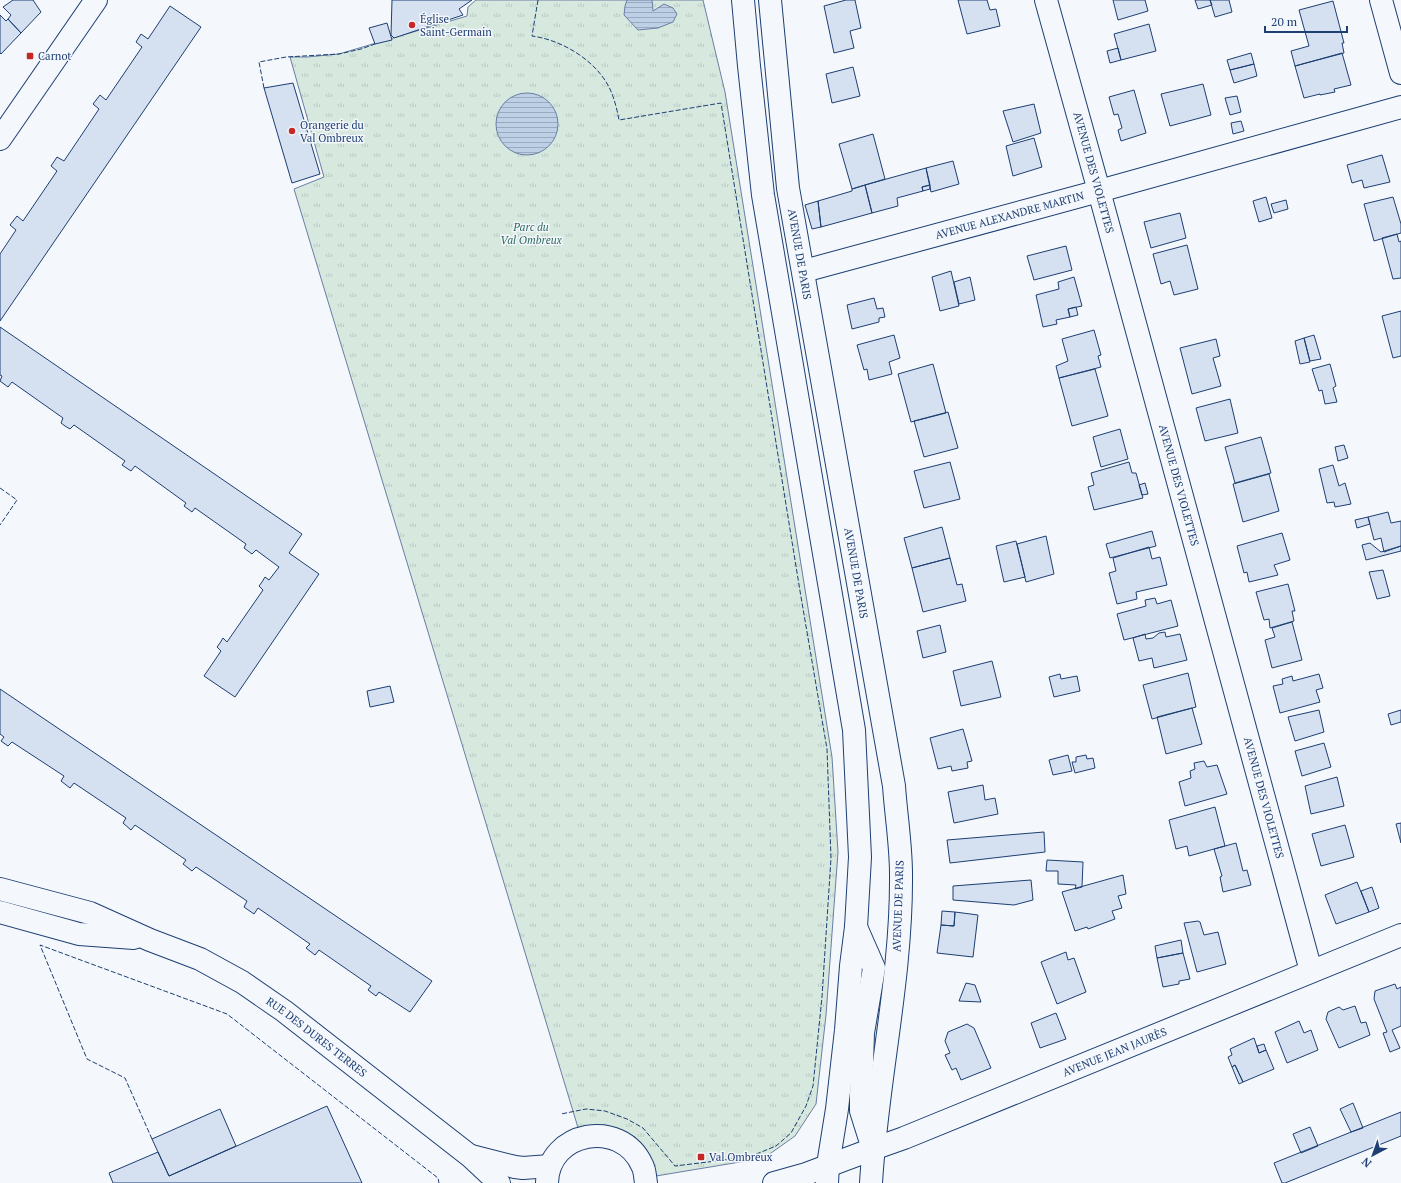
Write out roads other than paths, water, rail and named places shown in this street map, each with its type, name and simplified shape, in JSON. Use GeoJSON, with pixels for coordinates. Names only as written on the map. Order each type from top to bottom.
{"type":"FeatureCollection","features":[{"type":"Feature","properties":{"kind":"main road"},"geometry":{"type":"LineString","coordinates":[[0,139],[96,0]]}},
{"type":"Feature","properties":{"kind":"main road","name":"AVENUE DE PARIS"},"geometry":{"type":"LineString","coordinates":[[743,0],[749,73],[764,195],[854,730],[860,858],[856,927],[831,1177]]}},
{"type":"Feature","properties":{"kind":"main road","name":"AVENUE DE PARIS"},"geometry":{"type":"LineString","coordinates":[[770,0],[788,188],[804,271],[894,786],[901,874],[898,950],[873,1148],[871,1183]]}},
{"type":"Feature","properties":{"kind":"main road","name":"AVENUE DES VIOLETTES"},"geometry":{"type":"LineString","coordinates":[[1046,0],[1311,971]]}},
{"type":"Feature","properties":{"kind":"main road"},"geometry":{"type":"LineString","coordinates":[[1381,0],[1401,73]]}},
{"type":"Feature","properties":{"kind":"main road","name":"AVENUE ALEXANDRE MARTIN"},"geometry":{"type":"LineString","coordinates":[[804,271],[1401,107]]}},
{"type":"Feature","properties":{"kind":"main road","name":"RUE DES DURES TERRES"},"geometry":{"type":"LineString","coordinates":[[0,889],[90,913],[150,940],[200,959],[242,982],[284,1011],[470,1156],[500,1183]]}},
{"type":"Feature","properties":{"kind":"main road","name":"RUE DES DURES TERRES"},"geometry":{"type":"LineString","coordinates":[[0,912],[79,934],[150,940]]}},
{"type":"Feature","properties":{"kind":"main road","name":"AVENUE DE PARIS"},"geometry":{"type":"LineString","coordinates":[[856,927],[874,968],[863,1033],[861,1094],[861,1111],[873,1148]]}},
{"type":"Feature","properties":{"kind":"main road","name":"AVENUE JEAN JAURÈS"},"geometry":{"type":"LineString","coordinates":[[774,1183],[806,1174],[831,1177],[873,1148],[904,1138],[1401,935]]}},
{"type":"Feature","properties":{"kind":"main road"},"geometry":{"type":"LineString","coordinates":[[548,1174],[560,1151],[567,1144],[577,1139],[602,1135],[615,1139],[626,1145],[636,1154],[642,1165],[646,1183]]}},
{"type":"Feature","properties":{"kind":"main road","name":"RUE DES DURES TERRES"},"geometry":{"type":"LineString","coordinates":[[470,1156],[548,1174]]}},
{"type":"Feature","properties":{"kind":"water"},"geometry":{"type":"Polygon","coordinates":[[[627,0],[652,0],[653,11],[664,4],[673,8],[677,14],[673,22],[658,28],[638,30],[624,15],[627,0]]]}},
{"type":"Feature","properties":{"kind":"water"},"geometry":{"type":"Polygon","coordinates":[[[527,93],[539,96],[549,102],[555,112],[558,124],[555,136],[549,146],[539,152],[527,155],[515,152],[505,146],[499,136],[496,124],[499,112],[505,102],[515,96],[527,93]]]}},
{"type":"Feature","properties":{"kind":"place","name":"Église Saint-Germain"},"geometry":{"type":"Point","coordinates":[412,25]}},
{"type":"Feature","properties":{"kind":"place","name":"Carnot"},"geometry":{"type":"Point","coordinates":[30,56]}},
{"type":"Feature","properties":{"kind":"place","name":"Orangerie du Val Ombreux"},"geometry":{"type":"Point","coordinates":[292,131]}},
{"type":"Feature","properties":{"kind":"place","name":"Val Ombreux"},"geometry":{"type":"Point","coordinates":[701,1157]}},
{"type":"Feature","properties":{"kind":"park label","name":"Parc du Val Ombreux"},"geometry":{"type":"Point","coordinates":[531,233]}}]}
